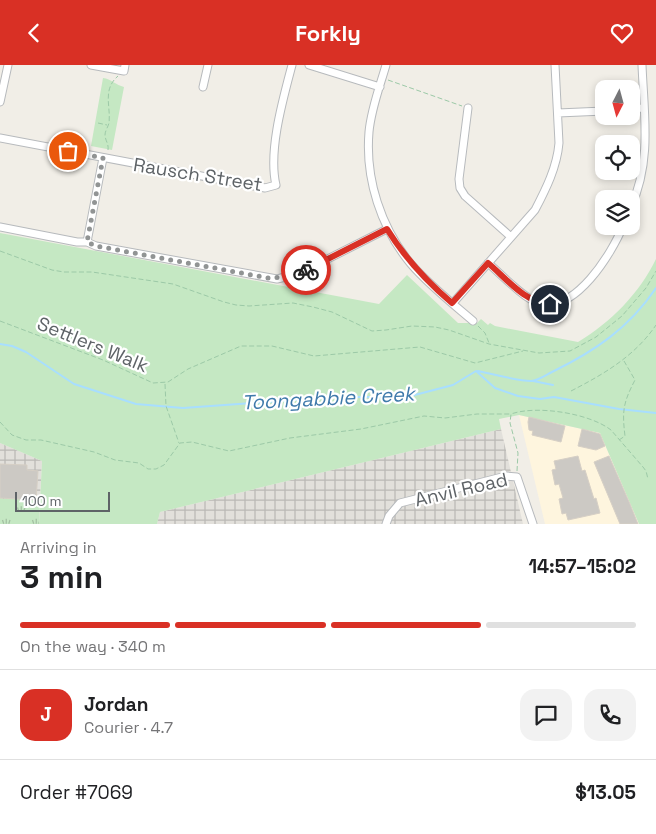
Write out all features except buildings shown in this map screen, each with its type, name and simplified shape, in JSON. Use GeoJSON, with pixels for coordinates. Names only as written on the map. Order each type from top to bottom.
{"type":"FeatureCollection","features":[{"type":"Feature","properties":{"kind":"street"},"geometry":{"type":"LineString","coordinates":[[0,102],[8,65]]}},
{"type":"Feature","properties":{"kind":"street"},"geometry":{"type":"LineString","coordinates":[[91,65],[125,68]]}},
{"type":"Feature","properties":{"kind":"street"},"geometry":{"type":"LineString","coordinates":[[203,87],[208,65]]}},
{"type":"Feature","properties":{"kind":"street","name":"Rausch Street"},"geometry":{"type":"LineString","coordinates":[[0,138],[265,188],[276,185],[273,171],[280,111],[292,65]]}},
{"type":"Feature","properties":{"kind":"street"},"geometry":{"type":"LineString","coordinates":[[313,65],[380,87]]}},
{"type":"Feature","properties":{"kind":"street"},"geometry":{"type":"LineString","coordinates":[[386,65],[369,130],[369,162],[376,197],[387,229],[412,265],[473,321]]}},
{"type":"Feature","properties":{"kind":"street"},"geometry":{"type":"LineString","coordinates":[[452,303],[535,210],[542,197],[554,166],[559,143],[555,65]]}},
{"type":"Feature","properties":{"kind":"street"},"geometry":{"type":"LineString","coordinates":[[637,190],[642,178],[646,138],[642,65]]}},
{"type":"Feature","properties":{"kind":"street"},"geometry":{"type":"LineString","coordinates":[[468,108],[459,179],[460,188],[465,196],[511,237]]}},
{"type":"Feature","properties":{"kind":"street"},"geometry":{"type":"LineString","coordinates":[[558,113],[595,111]]}},
{"type":"Feature","properties":{"kind":"street"},"geometry":{"type":"LineString","coordinates":[[87,242],[105,159]]}},
{"type":"Feature","properties":{"kind":"street"},"geometry":{"type":"LineString","coordinates":[[0,227],[278,279],[298,274],[387,229]]}},
{"type":"Feature","properties":{"kind":"street"},"geometry":{"type":"LineString","coordinates":[[488,263],[531,300],[540,304],[561,302],[601,268],[619,235]]}},
{"type":"Feature","properties":{"kind":"street","name":"Anvil Road"},"geometry":{"type":"LineString","coordinates":[[386,524],[389,515],[400,503],[506,476],[517,477]]}},
{"type":"Feature","properties":{"kind":"street"},"geometry":{"type":"LineString","coordinates":[[517,477],[532,524]]}},
{"type":"Feature","properties":{"kind":"path"},"geometry":{"type":"LineString","coordinates":[[105,159],[109,146],[105,135],[108,125],[109,91],[113,80],[125,68]]}},
{"type":"Feature","properties":{"kind":"path"},"geometry":{"type":"LineString","coordinates":[[382,78],[468,108]]}},
{"type":"Feature","properties":{"kind":"path"},"geometry":{"type":"LineString","coordinates":[[98,123],[108,125]]}},
{"type":"Feature","properties":{"kind":"path"},"geometry":{"type":"LineString","coordinates":[[0,251],[64,272],[92,272],[173,284],[236,305],[293,303],[313,307],[332,313],[372,331],[428,326],[449,330],[489,344],[539,353],[561,352],[583,345],[596,337],[622,316],[646,288],[656,271]]}},
{"type":"Feature","properties":{"kind":"path","name":"Settlers Walk"},"geometry":{"type":"LineString","coordinates":[[0,321],[103,360],[153,383],[168,383],[188,369],[241,346],[272,346],[314,355],[420,347],[475,363],[524,351]]}},
{"type":"Feature","properties":{"kind":"path"},"geometry":{"type":"LineString","coordinates":[[473,321],[485,333],[489,344]]}},
{"type":"Feature","properties":{"kind":"path"},"geometry":{"type":"LineString","coordinates":[[571,391],[624,360],[656,325]]}},
{"type":"Feature","properties":{"kind":"path"},"geometry":{"type":"LineString","coordinates":[[619,440],[625,436],[625,398],[635,380],[624,360]]}},
{"type":"Feature","properties":{"kind":"path"},"geometry":{"type":"LineString","coordinates":[[165,383],[166,407],[180,443]]}},
{"type":"Feature","properties":{"kind":"path"},"geometry":{"type":"LineString","coordinates":[[0,423],[12,435],[26,440],[41,439],[94,452],[115,460],[140,463],[148,469],[156,469],[164,465],[180,443],[192,442],[229,451],[290,438],[361,429],[424,416],[445,418],[477,414],[510,414],[523,411],[562,412],[605,425],[646,471],[648,479]]}},
{"type":"Feature","properties":{"kind":"path"},"geometry":{"type":"LineString","coordinates":[[510,414],[510,423],[518,453],[517,477]]}},
{"type":"Feature","properties":{"kind":"shaded area"},"geometry":{"type":"Polygon","coordinates":[[[519,415],[600,433],[639,524],[545,524],[519,415]]]}},
{"type":"Feature","properties":{"kind":"shaded area"},"geometry":{"type":"Polygon","coordinates":[[[501,429],[523,524],[157,524],[160,512],[501,429]]]}},
{"type":"Feature","properties":{"kind":"shaded area"},"geometry":{"type":"Polygon","coordinates":[[[0,443],[42,461],[40,500],[0,498],[0,443]]]}},
{"type":"Feature","properties":{"kind":"green space"},"geometry":{"type":"Polygon","coordinates":[[[103,78],[124,87],[112,150],[91,146],[103,78]]]}},
{"type":"Feature","properties":{"kind":"green space"},"geometry":{"type":"Polygon","coordinates":[[[0,233],[379,304],[407,275],[458,323],[477,323],[481,319],[488,325],[490,323],[495,326],[578,342],[602,326],[623,306],[641,284],[656,259],[656,524],[639,524],[600,433],[519,415],[499,419],[501,429],[160,512],[157,524],[39,524],[42,461],[0,443],[0,233]]]}},
{"type":"Feature","properties":{"kind":"green space"},"geometry":{"type":"Polygon","coordinates":[[[0,498],[40,500],[39,524],[0,524],[0,498]]]}},
{"type":"Feature","properties":{"kind":"waterway"},"geometry":{"type":"LineString","coordinates":[[478,371],[526,381],[539,379],[583,356],[623,327],[656,288]]}},
{"type":"Feature","properties":{"kind":"waterway","name":"Toongabbie Creek"},"geometry":{"type":"LineString","coordinates":[[0,344],[12,346],[26,352],[74,384],[136,404],[183,408],[336,397],[407,397],[453,385],[476,371],[495,388],[518,396],[540,399],[554,397],[619,409],[656,413]]}},
{"type":"Feature","properties":{"kind":"waterway"},"geometry":{"type":"LineString","coordinates":[[533,381],[553,385]]}},
{"type":"Feature","properties":{"kind":"way so far"},"geometry":{"type":"LineString","coordinates":[[68,151],[103,158],[87,242],[96,246],[268,278],[289,277],[306,270]]}},
{"type":"Feature","properties":{"kind":"route"},"geometry":{"type":"LineString","coordinates":[[306,270],[387,229],[412,265],[452,303],[488,263],[531,300],[540,304],[550,304]]}}]}
